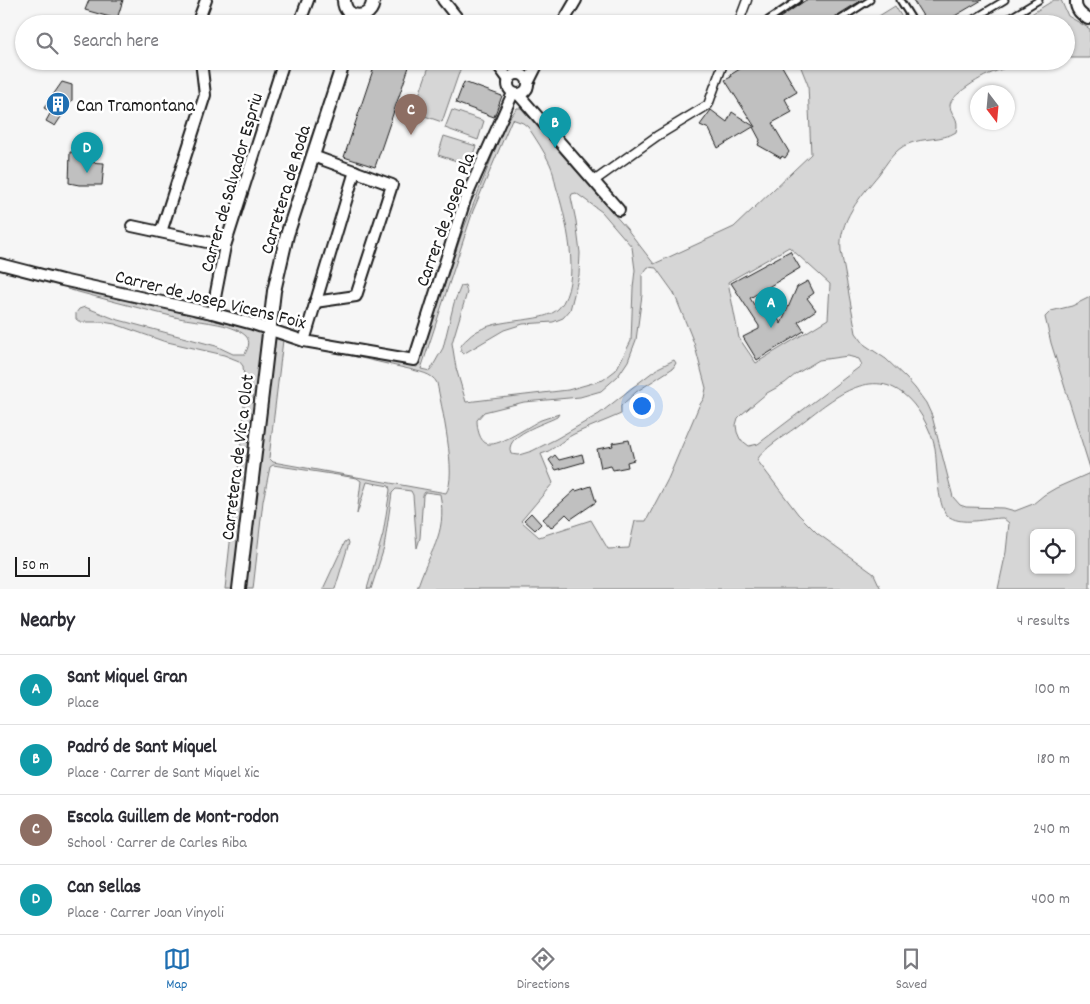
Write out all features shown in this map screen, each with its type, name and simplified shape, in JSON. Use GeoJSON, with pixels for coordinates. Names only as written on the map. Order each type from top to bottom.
{"type":"FeatureCollection","features":[{"type":"Feature","properties":{"kind":"street"},"geometry":{"type":"LineString","coordinates":[[200,15],[206,0]]}},
{"type":"Feature","properties":{"kind":"street"},"geometry":{"type":"LineString","coordinates":[[302,15],[308,0]]}},
{"type":"Feature","properties":{"kind":"street"},"geometry":{"type":"LineString","coordinates":[[443,0],[455,15]]}},
{"type":"Feature","properties":{"kind":"street"},"geometry":{"type":"LineString","coordinates":[[567,15],[576,0]]}},
{"type":"Feature","properties":{"kind":"street"},"geometry":{"type":"LineString","coordinates":[[741,15],[747,0]]}},
{"type":"Feature","properties":{"kind":"street"},"geometry":{"type":"LineString","coordinates":[[1076,0],[1076,8],[1088,19]]}},
{"type":"Feature","properties":{"kind":"street"},"geometry":{"type":"LineString","coordinates":[[343,1],[351,15]]}},
{"type":"Feature","properties":{"kind":"street"},"geometry":{"type":"LineString","coordinates":[[364,15],[374,1]]}},
{"type":"Feature","properties":{"kind":"street"},"geometry":{"type":"LineString","coordinates":[[161,232],[205,95],[202,70]]}},
{"type":"Feature","properties":{"kind":"street","name":"Carrer de Salvador Espriu"},"geometry":{"type":"LineString","coordinates":[[212,313],[225,246],[281,70]]}},
{"type":"Feature","properties":{"kind":"street","name":"Carretera de Roda"},"geometry":{"type":"LineString","coordinates":[[270,329],[274,291],[287,235],[341,70]]}},
{"type":"Feature","properties":{"kind":"street"},"geometry":{"type":"LineString","coordinates":[[505,70],[513,77],[524,77],[521,89],[532,108],[619,210]]}},
{"type":"Feature","properties":{"kind":"street"},"geometry":{"type":"LineString","coordinates":[[521,89],[509,87],[513,77],[526,70]]}},
{"type":"Feature","properties":{"kind":"street","name":"Carrer de Josep Pla"},"geometry":{"type":"LineString","coordinates":[[414,360],[465,200],[521,89],[533,70]]}},
{"type":"Feature","properties":{"kind":"street"},"geometry":{"type":"LineString","coordinates":[[594,182],[657,136],[708,105],[721,70]]}},
{"type":"Feature","properties":{"kind":"street"},"geometry":{"type":"LineString","coordinates":[[313,156],[392,185],[356,296],[316,302]]}},
{"type":"Feature","properties":{"kind":"street"},"geometry":{"type":"LineString","coordinates":[[304,341],[355,172]]}},
{"type":"Feature","properties":{"kind":"street"},"geometry":{"type":"LineString","coordinates":[[132,226],[225,246]]}},
{"type":"Feature","properties":{"kind":"street","name":"Carrer de Josep Vicens Foix"},"geometry":{"type":"LineString","coordinates":[[0,264],[62,280],[212,313],[270,329],[304,341],[414,360]]}},
{"type":"Feature","properties":{"kind":"street","name":"Carretera de Vic a Olot"},"geometry":{"type":"LineString","coordinates":[[239,589],[252,467],[270,329]]}},
{"type":"Feature","properties":{"kind":"lane"},"geometry":{"type":"LineString","coordinates":[[776,15],[798,0]]}},
{"type":"Feature","properties":{"kind":"lane"},"geometry":{"type":"LineString","coordinates":[[847,15],[870,0]]}},
{"type":"Feature","properties":{"kind":"lane"},"geometry":{"type":"LineString","coordinates":[[900,0],[909,15]]}},
{"type":"Feature","properties":{"kind":"lane"},"geometry":{"type":"LineString","coordinates":[[980,15],[1005,0]]}},
{"type":"Feature","properties":{"kind":"lane"},"geometry":{"type":"LineString","coordinates":[[1014,15],[1038,0]]}},
{"type":"Feature","properties":{"kind":"shaded area"},"geometry":{"type":"Polygon","coordinates":[[[1054,0],[1061,0],[1068,15],[1030,15],[1054,0]]]}},
{"type":"Feature","properties":{"kind":"shaded area"},"geometry":{"type":"Polygon","coordinates":[[[895,6],[900,15],[880,15],[895,6]]]}},
{"type":"Feature","properties":{"kind":"shaded area"},"geometry":{"type":"Polygon","coordinates":[[[1075,20],[1090,29],[1090,58],[1075,58],[1075,20]]]}},
{"type":"Feature","properties":{"kind":"shaded area"},"geometry":{"type":"Polygon","coordinates":[[[428,70],[460,70],[442,122],[413,112],[428,70]]]}},
{"type":"Feature","properties":{"kind":"shaded area"},"geometry":{"type":"Polygon","coordinates":[[[802,70],[999,70],[968,86],[951,102],[950,106],[957,123],[956,132],[945,137],[914,142],[903,146],[888,161],[847,219],[843,229],[841,251],[856,333],[865,345],[886,359],[906,378],[926,403],[932,416],[953,497],[960,505],[966,507],[1004,508],[1015,511],[1033,504],[1056,488],[1090,473],[1090,589],[998,589],[1006,552],[1009,523],[1003,518],[959,521],[947,515],[939,494],[935,448],[923,418],[902,393],[888,386],[874,384],[859,386],[831,400],[769,447],[757,460],[798,514],[817,533],[874,574],[881,589],[417,589],[439,533],[442,509],[440,494],[425,492],[423,495],[420,538],[417,548],[413,495],[411,491],[396,489],[392,493],[384,548],[371,589],[367,589],[383,534],[389,486],[367,482],[357,514],[361,481],[357,478],[273,465],[270,467],[263,501],[253,589],[225,589],[244,414],[243,366],[239,361],[224,355],[163,341],[115,324],[80,322],[76,319],[76,313],[79,309],[85,307],[115,319],[216,346],[233,354],[245,354],[248,338],[240,331],[223,325],[179,318],[67,289],[68,285],[417,367],[462,233],[505,124],[517,108],[521,108],[627,229],[654,264],[734,227],[811,154],[808,85],[802,70]],[[512,119],[473,211],[421,369],[430,371],[443,348],[454,303],[461,286],[465,285],[467,292],[452,343],[456,368],[466,402],[568,390],[603,380],[616,370],[631,341],[635,270],[632,247],[602,212],[576,193],[572,194],[571,197],[580,253],[579,275],[570,310],[563,318],[553,322],[523,324],[504,330],[463,354],[461,352],[461,346],[465,340],[477,331],[502,323],[541,317],[559,308],[566,296],[570,282],[570,248],[564,214],[552,169],[537,141],[523,123],[512,119]],[[789,247],[728,282],[739,338],[756,363],[828,319],[830,284],[789,247]],[[648,267],[642,275],[642,295],[636,340],[628,361],[618,376],[601,391],[580,397],[524,402],[484,412],[477,420],[482,440],[485,443],[493,444],[507,439],[541,420],[559,414],[557,417],[526,431],[513,441],[510,447],[511,454],[519,455],[556,439],[599,414],[658,368],[674,360],[676,363],[673,368],[636,392],[621,406],[621,414],[574,434],[541,454],[553,483],[521,521],[539,537],[591,520],[608,549],[629,548],[635,521],[646,521],[668,479],[704,398],[706,388],[694,343],[674,293],[656,268],[648,267]],[[283,340],[269,458],[273,462],[446,493],[450,472],[445,423],[437,383],[432,377],[421,372],[283,340]],[[848,356],[819,360],[767,393],[738,418],[736,425],[740,439],[749,446],[758,444],[862,365],[859,359],[848,356]]]}},
{"type":"Feature","properties":{"kind":"shaded area"},"geometry":{"type":"Polygon","coordinates":[[[452,110],[484,121],[478,140],[445,128],[452,110]]]}},
{"type":"Feature","properties":{"kind":"shaded area"},"geometry":{"type":"Polygon","coordinates":[[[444,136],[476,146],[469,165],[438,155],[444,136]]]}},
{"type":"Feature","properties":{"kind":"shaded area"},"geometry":{"type":"Polygon","coordinates":[[[1090,297],[1090,468],[1051,343],[1045,317],[1051,311],[1072,306],[1090,297]]]}},
{"type":"Feature","properties":{"kind":"shaded area"},"geometry":{"type":"Polygon","coordinates":[[[348,540],[349,543],[335,589],[323,589],[345,542],[348,540]]]}},
{"type":"Feature","properties":{"kind":"building"},"geometry":{"type":"Polygon","coordinates":[[[89,0],[123,0],[118,15],[103,15],[85,10],[89,0]]]}},
{"type":"Feature","properties":{"kind":"building"},"geometry":{"type":"Polygon","coordinates":[[[806,0],[862,0],[838,15],[784,15],[806,0]]]}},
{"type":"Feature","properties":{"kind":"building"},"geometry":{"type":"Polygon","coordinates":[[[913,0],[982,0],[956,15],[922,15],[913,0]]]}},
{"type":"Feature","properties":{"kind":"building"},"geometry":{"type":"Polygon","coordinates":[[[373,70],[408,70],[375,167],[344,157],[373,70]]]}},
{"type":"Feature","properties":{"kind":"building"},"geometry":{"type":"Polygon","coordinates":[[[738,70],[784,70],[797,92],[785,99],[792,112],[772,123],[789,152],[785,158],[782,156],[781,158],[758,145],[760,140],[753,127],[718,148],[709,129],[700,125],[711,110],[727,122],[732,112],[755,127],[725,80],[731,77],[730,75],[738,70]]]}},
{"type":"Feature","properties":{"kind":"building","name":"Can Tramontana"},"geometry":{"type":"Polygon","coordinates":[[[62,82],[72,85],[72,100],[55,126],[46,121],[51,112],[44,108],[62,82]]]}},
{"type":"Feature","properties":{"kind":"building"},"geometry":{"type":"Polygon","coordinates":[[[464,82],[502,96],[494,117],[456,103],[464,82]]]}},
{"type":"Feature","properties":{"kind":"building"},"geometry":{"type":"Polygon","coordinates":[[[70,152],[83,153],[83,162],[104,163],[102,185],[69,183],[70,152]]]}},
{"type":"Feature","properties":{"kind":"building"},"geometry":{"type":"Polygon","coordinates":[[[790,251],[800,268],[750,298],[757,310],[769,303],[781,324],[797,287],[808,281],[814,293],[807,298],[816,310],[798,322],[804,331],[757,360],[743,337],[759,329],[759,326],[731,283],[790,251]]]}},
{"type":"Feature","properties":{"kind":"building"},"geometry":{"type":"Polygon","coordinates":[[[629,440],[634,460],[627,462],[628,467],[613,470],[611,466],[601,468],[597,449],[613,446],[612,443],[629,440]]]}},
{"type":"Feature","properties":{"kind":"building"},"geometry":{"type":"Polygon","coordinates":[[[582,454],[584,462],[556,470],[549,460],[555,455],[559,460],[582,454]]]}},
{"type":"Feature","properties":{"kind":"building"},"geometry":{"type":"Polygon","coordinates":[[[591,486],[596,502],[571,519],[566,514],[551,528],[543,519],[575,490],[591,486]]]}},
{"type":"Feature","properties":{"kind":"building"},"geometry":{"type":"Polygon","coordinates":[[[531,513],[541,524],[535,530],[524,520],[531,513]]]}},
{"type":"Feature","properties":{"kind":"place","name":"Can Tramontana"},"geometry":{"type":"Point","coordinates":[58,104]}},
{"type":"Feature","properties":{"kind":"place","name":"Escola Guillem de Mont-rodon"},"geometry":{"type":"Point","coordinates":[411,135]}},
{"type":"Feature","properties":{"kind":"place","name":"Padró de Sant Miquel"},"geometry":{"type":"Point","coordinates":[555,148]}},
{"type":"Feature","properties":{"kind":"place","name":"Can Sellas"},"geometry":{"type":"Point","coordinates":[87,173]}},
{"type":"Feature","properties":{"kind":"place","name":"Sant Miquel Gran"},"geometry":{"type":"Point","coordinates":[771,328]}}]}
